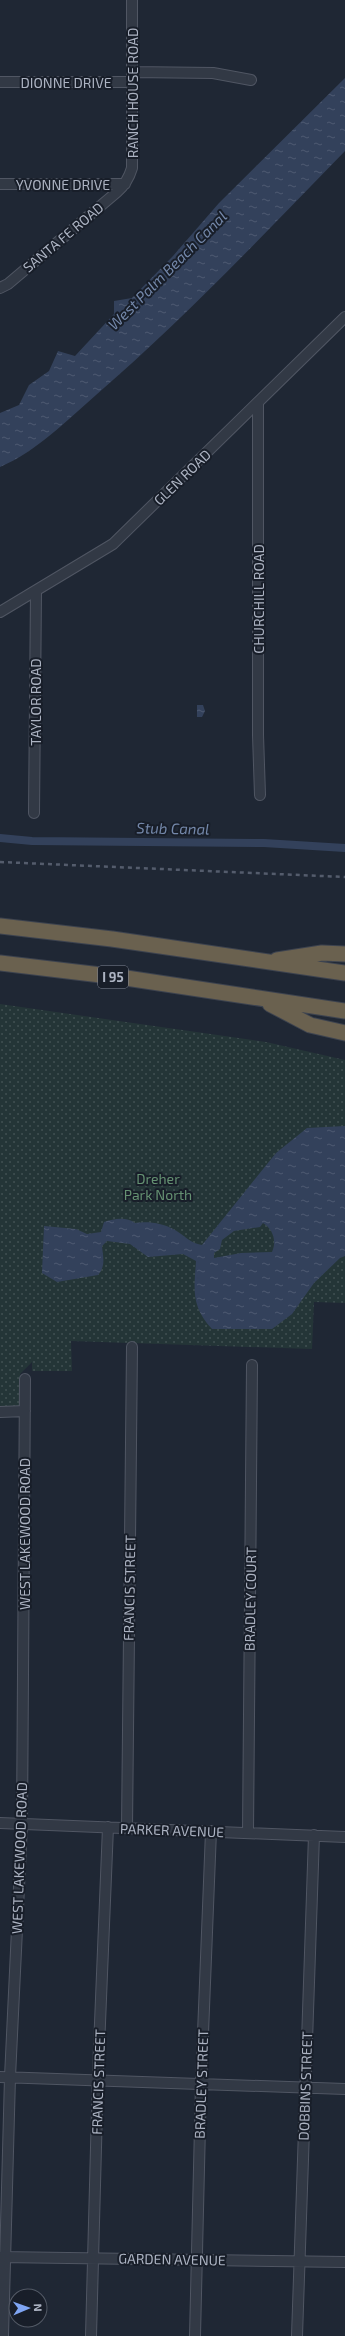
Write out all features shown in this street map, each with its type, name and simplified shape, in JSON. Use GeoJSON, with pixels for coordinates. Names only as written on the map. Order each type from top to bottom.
{"type":"FeatureCollection","features":[{"type":"Feature","properties":{"kind":"highway"},"geometry":{"type":"LineString","coordinates":[[0,926],[112,940],[345,974]]}},
{"type":"Feature","properties":{"kind":"highway"},"geometry":{"type":"LineString","coordinates":[[263,962],[302,955],[345,954]]}},
{"type":"Feature","properties":{"kind":"highway","name":"I 95"},"geometry":{"type":"LineString","coordinates":[[0,963],[126,978],[345,1011]]}},
{"type":"Feature","properties":{"kind":"highway"},"geometry":{"type":"LineString","coordinates":[[259,998],[310,1025],[345,1033]]}},
{"type":"Feature","properties":{"kind":"street","name":"RANCH HOUSE ROAD"},"geometry":{"type":"LineString","coordinates":[[125,184],[132,168],[132,0]]}},
{"type":"Feature","properties":{"kind":"street","name":"DIONNE DRIVE"},"geometry":{"type":"LineString","coordinates":[[0,82],[213,72],[251,80]]}},
{"type":"Feature","properties":{"kind":"street","name":"YVONNE DRIVE"},"geometry":{"type":"LineString","coordinates":[[0,184],[125,184]]}},
{"type":"Feature","properties":{"kind":"street","name":"SANTA FE ROAD"},"geometry":{"type":"LineString","coordinates":[[0,288],[8,284],[125,184]]}},
{"type":"Feature","properties":{"kind":"street","name":"GLEN ROAD"},"geometry":{"type":"LineString","coordinates":[[0,612],[113,544],[345,317]]}},
{"type":"Feature","properties":{"kind":"street","name":"CHURCHILL ROAD"},"geometry":{"type":"LineString","coordinates":[[258,403],[258,735],[260,795]]}},
{"type":"Feature","properties":{"kind":"street","name":"TAYLOR ROAD"},"geometry":{"type":"LineString","coordinates":[[34,813],[36,591]]}},
{"type":"Feature","properties":{"kind":"street","name":"FRANCIS STREET"},"geometry":{"type":"LineString","coordinates":[[127,1828],[132,1347]]}},
{"type":"Feature","properties":{"kind":"street","name":"BRADLEY COURT"},"geometry":{"type":"LineString","coordinates":[[248,1833],[252,1365]]}},
{"type":"Feature","properties":{"kind":"street","name":"WEST LAKEWOOD ROAD"},"geometry":{"type":"LineString","coordinates":[[3,2336],[2,2257],[5,2077],[22,1824],[25,1379]]}},
{"type":"Feature","properties":{"kind":"street"},"geometry":{"type":"LineString","coordinates":[[0,1412],[25,1411]]}},
{"type":"Feature","properties":{"kind":"street","name":"PARKER AVENUE"},"geometry":{"type":"LineString","coordinates":[[0,1823],[345,1837]]}},
{"type":"Feature","properties":{"kind":"street","name":"FRANCIS STREET"},"geometry":{"type":"LineString","coordinates":[[91,2336],[98,2080],[108,1827]]}},
{"type":"Feature","properties":{"kind":"street","name":"BRADLEY STREET"},"geometry":{"type":"LineString","coordinates":[[195,2336],[201,2084],[211,1831]]}},
{"type":"Feature","properties":{"kind":"street","name":"DOBBINS STREET"},"geometry":{"type":"LineString","coordinates":[[297,2336],[314,1836]]}},
{"type":"Feature","properties":{"kind":"street"},"geometry":{"type":"LineString","coordinates":[[5,2077],[345,2089]]}},
{"type":"Feature","properties":{"kind":"street","name":"GARDEN AVENUE"},"geometry":{"type":"LineString","coordinates":[[2,2257],[345,2262]]}},
{"type":"Feature","properties":{"kind":"green space","name":"Dreher Park North"},"geometry":{"type":"Polygon","coordinates":[[[0,1004],[266,1042],[345,1060],[345,1303],[314,1302],[312,1349],[71,1341],[72,1371],[32,1371],[32,1362],[20,1374],[20,1415],[0,1415],[0,1004]]]}},
{"type":"Feature","properties":{"kind":"water","name":"West Palm Beach Canal"},"geometry":{"type":"Polygon","coordinates":[[[345,78],[345,151],[223,276],[129,366],[51,435],[26,453],[0,467],[0,413],[19,405],[29,385],[49,371],[58,351],[75,356],[114,314],[114,301],[132,298],[173,256],[219,203],[345,78]]]}},
{"type":"Feature","properties":{"kind":"water"},"geometry":{"type":"Polygon","coordinates":[[[197,705],[203,705],[205,711],[202,717],[197,717],[197,705]]]}},
{"type":"Feature","properties":{"kind":"water"},"geometry":{"type":"Polygon","coordinates":[[[345,1126],[345,1256],[340,1258],[314,1283],[292,1314],[272,1329],[212,1329],[200,1313],[195,1297],[196,1261],[183,1254],[148,1257],[130,1244],[107,1241],[102,1246],[103,1265],[101,1272],[98,1275],[57,1282],[42,1273],[44,1226],[76,1229],[87,1234],[101,1232],[104,1222],[115,1219],[128,1219],[135,1223],[150,1222],[166,1226],[175,1230],[191,1241],[202,1245],[276,1153],[307,1128],[345,1126]],[[263,1223],[260,1227],[234,1231],[222,1240],[220,1249],[214,1253],[214,1258],[241,1253],[272,1252],[274,1240],[272,1232],[263,1223]]]}},
{"type":"Feature","properties":{"kind":"waterway","name":"Stub Canal"},"geometry":{"type":"LineString","coordinates":[[0,838],[32,841],[264,843],[345,848]]}},
{"type":"Feature","properties":{"kind":"railway"},"geometry":{"type":"LineString","coordinates":[[0,862],[345,877]]}}]}
